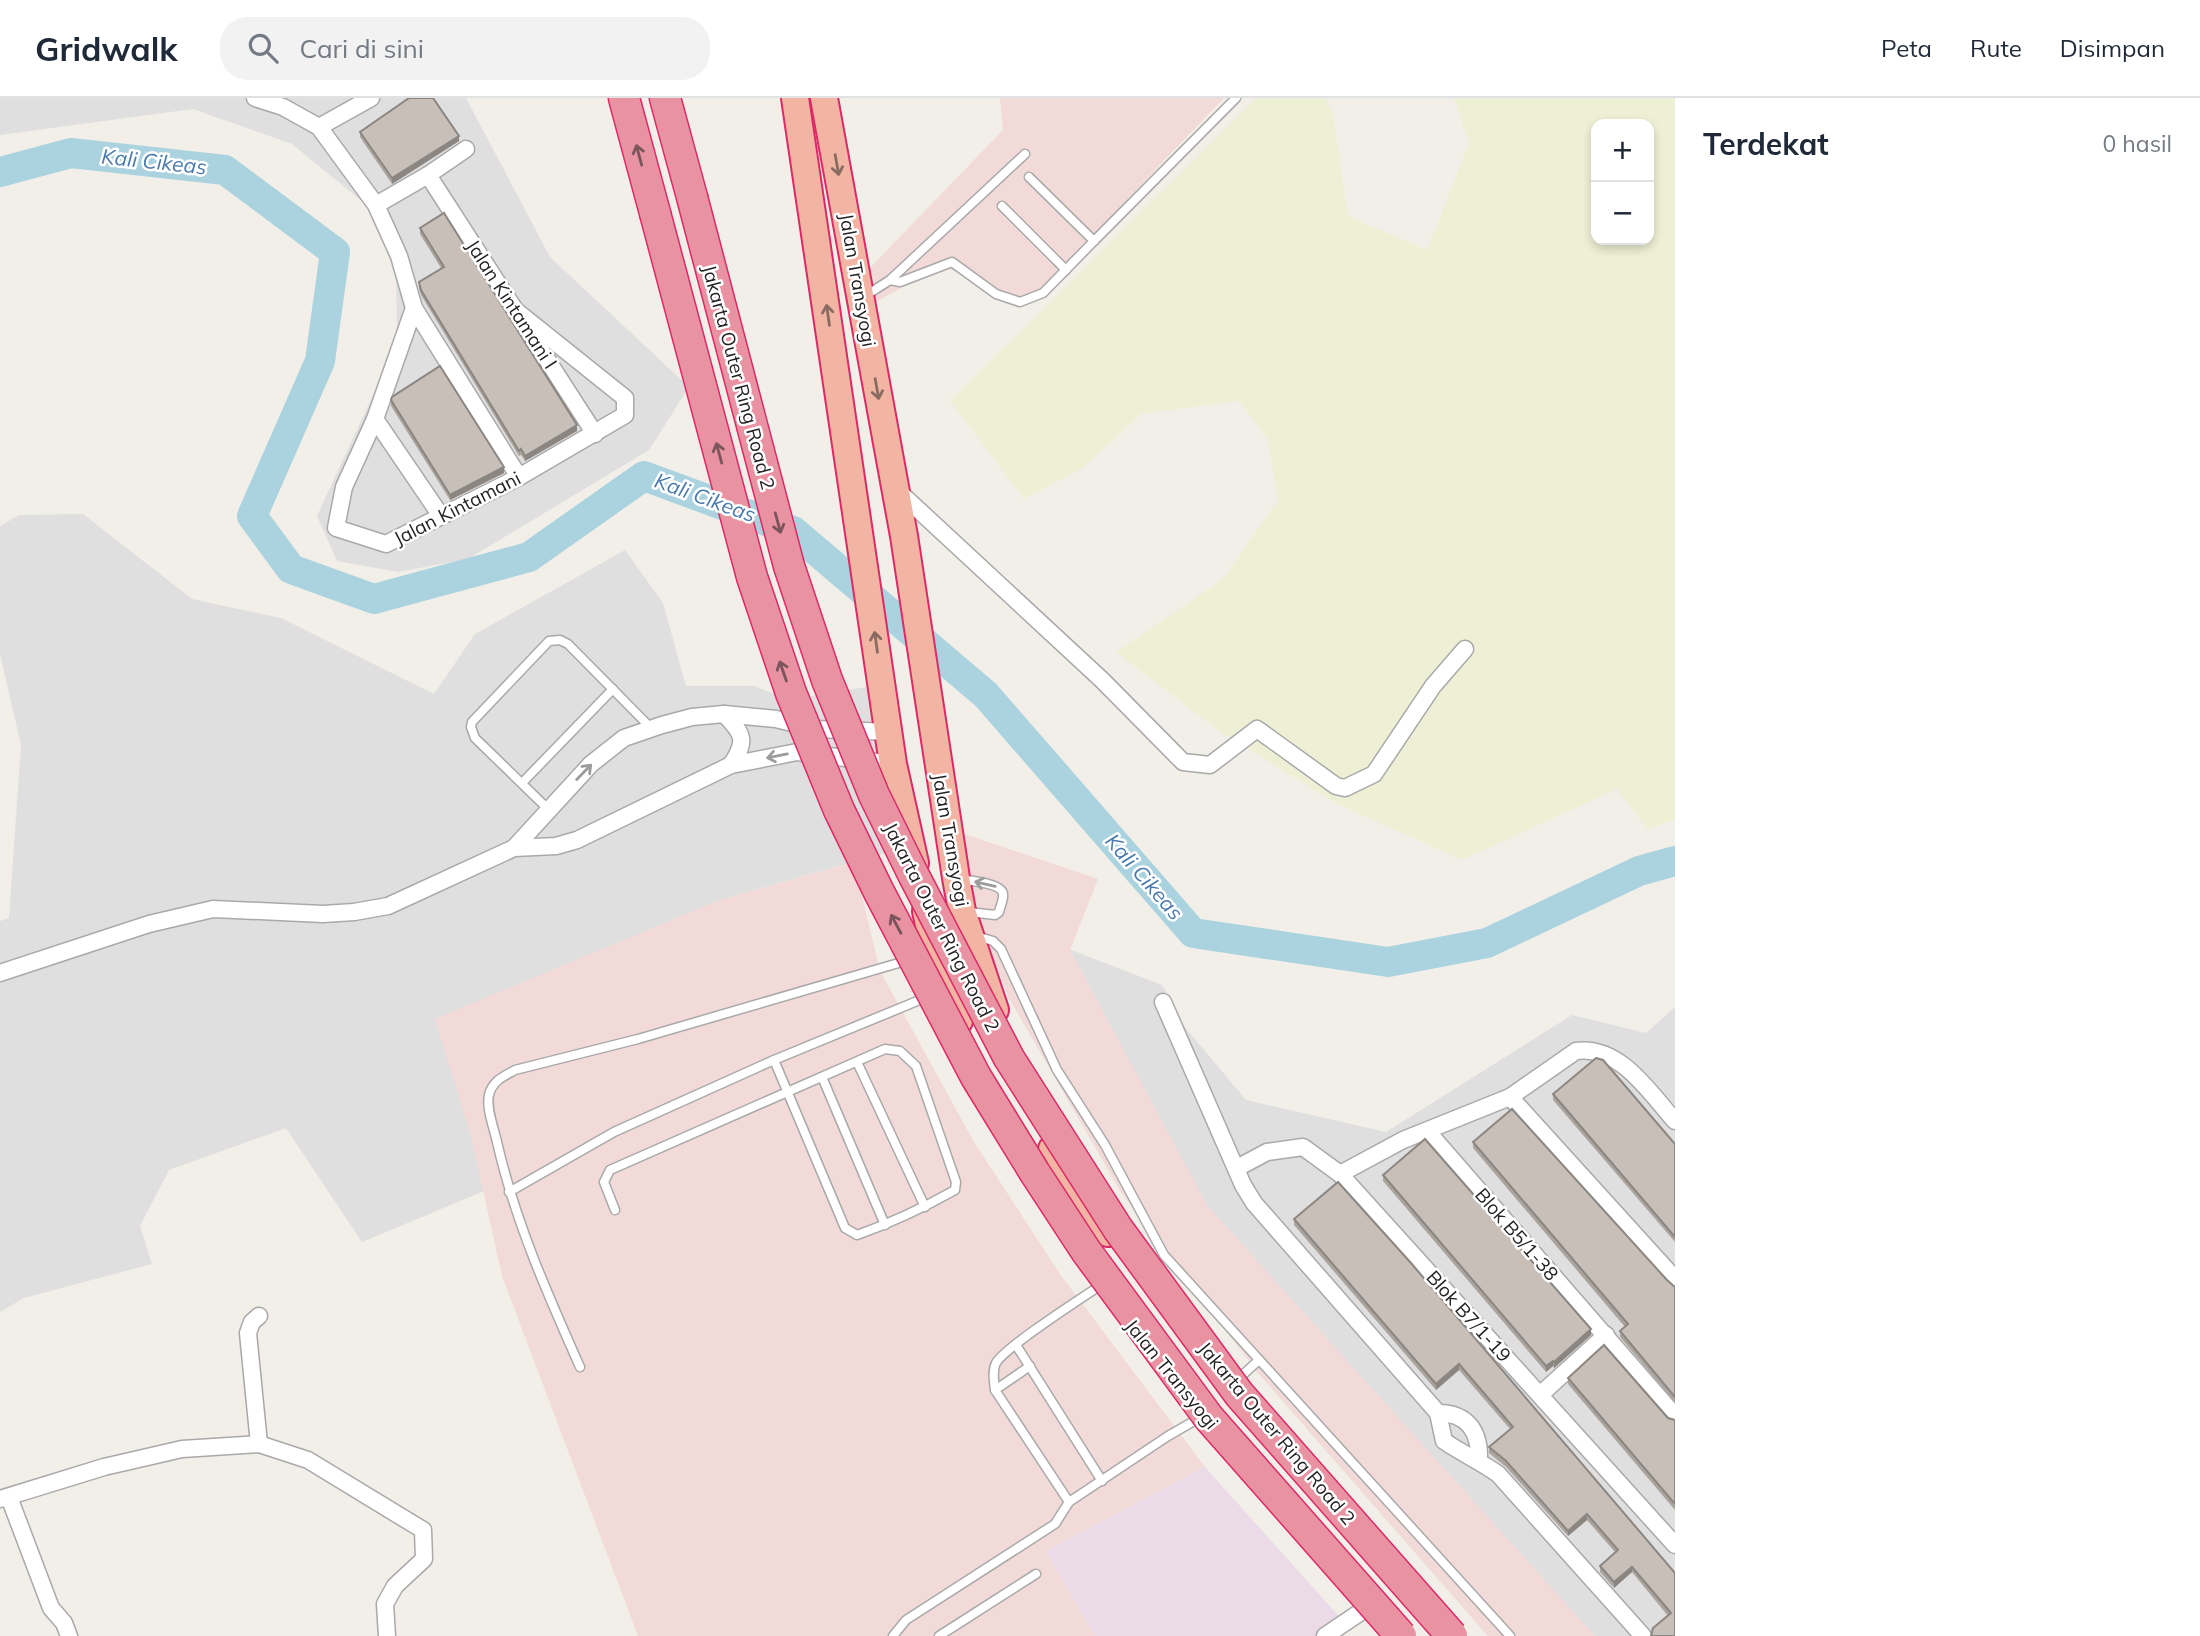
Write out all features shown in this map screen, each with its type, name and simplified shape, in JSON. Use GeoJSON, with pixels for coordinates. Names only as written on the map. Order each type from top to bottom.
{"type":"FeatureCollection","features":[{"type":"Feature","properties":{"kind":"highway","name":"Jakarta Outer Ring Road 2"},"geometry":{"type":"LineString","coordinates":[[624,98],[752,577],[791,693],[839,810],[976,1077],[1035,1174],[1094,1262],[1209,1418],[1400,1636]]}},
{"type":"Feature","properties":{"kind":"highway","name":"Jakarta Outer Ring Road 2"},"geometry":{"type":"LineString","coordinates":[[665,98],[789,566],[827,680],[874,795],[996,1034],[1118,1229],[1231,1384],[1452,1636]]}},
{"type":"Feature","properties":{"kind":"highway","name":"Jalan Transyogi"},"geometry":{"type":"LineString","coordinates":[[795,98],[893,764],[935,953],[946,989],[999,1125],[1049,1215],[1101,1285],[1205,1415],[1400,1636]]}},
{"type":"Feature","properties":{"kind":"highway","name":"Jalan Transyogi"},"geometry":{"type":"LineString","coordinates":[[824,98],[904,536],[962,911],[1005,1042],[1057,1160],[1084,1205],[1458,1636]]}},
{"type":"Feature","properties":{"kind":"street"},"geometry":{"type":"LineString","coordinates":[[255,98],[283,107],[319,127],[376,205],[399,256],[414,309],[519,477]]}},
{"type":"Feature","properties":{"kind":"street"},"geometry":{"type":"LineString","coordinates":[[319,127],[371,98]]}},
{"type":"Feature","properties":{"kind":"street"},"geometry":{"type":"LineString","coordinates":[[376,205],[466,149]]}},
{"type":"Feature","properties":{"kind":"street","name":"Jalan Kintamani I"},"geometry":{"type":"LineString","coordinates":[[428,175],[595,434]]}},
{"type":"Feature","properties":{"kind":"street","name":"Jalan Kintamani"},"geometry":{"type":"LineString","coordinates":[[414,309],[375,419],[344,487],[336,528],[386,544],[519,477],[625,415],[625,398],[515,310]]}},
{"type":"Feature","properties":{"kind":"street"},"geometry":{"type":"LineString","coordinates":[[375,419],[440,516]]}},
{"type":"Feature","properties":{"kind":"street"},"geometry":{"type":"LineString","coordinates":[[894,487],[1107,685],[1183,762],[1210,765],[1257,729],[1336,786],[1345,788],[1374,774],[1433,686],[1465,649]]}},
{"type":"Feature","properties":{"kind":"street"},"geometry":{"type":"LineString","coordinates":[[724,714],[738,730],[742,740],[740,751],[731,765]]}},
{"type":"Feature","properties":{"kind":"street"},"geometry":{"type":"LineString","coordinates":[[514,848],[591,765],[624,738],[651,728],[692,717],[724,714],[776,719],[816,729],[887,721]]}},
{"type":"Feature","properties":{"kind":"street"},"geometry":{"type":"LineString","coordinates":[[0,973],[149,924],[213,909],[323,914],[388,906],[514,848],[556,846],[577,840],[731,765],[797,752],[893,764]]}},
{"type":"Feature","properties":{"kind":"street"},"geometry":{"type":"LineString","coordinates":[[1163,1002],[1254,1203],[1438,1413],[1444,1441],[1471,1460],[1479,1460],[1498,1474],[1643,1636]]}},
{"type":"Feature","properties":{"kind":"street"},"geometry":{"type":"LineString","coordinates":[[1340,1174],[1403,1140],[1510,1097],[1576,1051],[1588,1049],[1613,1057],[1629,1070],[1675,1121]]}},
{"type":"Feature","properties":{"kind":"street"},"geometry":{"type":"LineString","coordinates":[[1510,1097],[1675,1279]]}},
{"type":"Feature","properties":{"kind":"street","name":"Blok B5/1-38"},"geometry":{"type":"LineString","coordinates":[[1428,1132],[1675,1416]]}},
{"type":"Feature","properties":{"kind":"street","name":"Blok B7/1-19"},"geometry":{"type":"LineString","coordinates":[[1237,1168],[1267,1152],[1303,1147],[1340,1174],[1675,1545]]}},
{"type":"Feature","properties":{"kind":"street"},"geometry":{"type":"LineString","coordinates":[[259,1444],[248,1333],[252,1322],[260,1316]]}},
{"type":"Feature","properties":{"kind":"street"},"geometry":{"type":"LineString","coordinates":[[1541,1394],[1606,1335]]}},
{"type":"Feature","properties":{"kind":"street"},"geometry":{"type":"LineString","coordinates":[[1438,1413],[1449,1413],[1470,1424],[1479,1443],[1479,1460]]}},
{"type":"Feature","properties":{"kind":"street"},"geometry":{"type":"LineString","coordinates":[[69,1636],[64,1623],[51,1608],[4,1498],[104,1467],[182,1449],[259,1444],[308,1460],[423,1530],[424,1559],[395,1586],[385,1604],[387,1636]]}},
{"type":"Feature","properties":{"kind":"street"},"geometry":{"type":"LineString","coordinates":[[1325,1636],[1371,1605]]}},
{"type":"Feature","properties":{"kind":"lane"},"geometry":{"type":"LineString","coordinates":[[890,280],[900,282],[952,262],[996,294],[1020,302],[1043,293],[1236,98]]}},
{"type":"Feature","properties":{"kind":"lane"},"geometry":{"type":"LineString","coordinates":[[861,298],[890,280],[1025,154]]}},
{"type":"Feature","properties":{"kind":"lane"},"geometry":{"type":"LineString","coordinates":[[1015,163],[1022,170]]}},
{"type":"Feature","properties":{"kind":"lane"},"geometry":{"type":"LineString","coordinates":[[1029,177],[1094,242]]}},
{"type":"Feature","properties":{"kind":"lane"},"geometry":{"type":"LineString","coordinates":[[986,190],[994,198]]}},
{"type":"Feature","properties":{"kind":"lane"},"geometry":{"type":"LineString","coordinates":[[1002,206],[1066,270]]}},
{"type":"Feature","properties":{"kind":"lane"},"geometry":{"type":"LineString","coordinates":[[548,809],[475,738],[471,727],[472,722],[549,641],[560,640],[568,644],[651,728]]}},
{"type":"Feature","properties":{"kind":"lane"},"geometry":{"type":"LineString","coordinates":[[522,783],[612,689]]}},
{"type":"Feature","properties":{"kind":"lane"},"geometry":{"type":"LineString","coordinates":[[956,878],[993,885],[1001,889],[1003,894],[999,912],[995,915],[962,911]]}},
{"type":"Feature","properties":{"kind":"lane"},"geometry":{"type":"LineString","coordinates":[[970,936],[993,941],[1001,949],[1057,1070],[1105,1145],[1164,1255],[1510,1636]]}},
{"type":"Feature","properties":{"kind":"lane"},"geometry":{"type":"LineString","coordinates":[[580,1367],[539,1276],[509,1192],[488,1104],[493,1085],[515,1070],[638,1039],[935,953]]}},
{"type":"Feature","properties":{"kind":"lane"},"geometry":{"type":"LineString","coordinates":[[509,1192],[614,1132],[774,1060],[946,989]]}},
{"type":"Feature","properties":{"kind":"lane"},"geometry":{"type":"LineString","coordinates":[[614,1210],[604,1182],[610,1170],[787,1092],[857,1062],[885,1049],[905,1055],[916,1066],[956,1182],[955,1190],[925,1207],[857,1235],[845,1228],[787,1092],[774,1060]]}},
{"type":"Feature","properties":{"kind":"lane"},"geometry":{"type":"LineString","coordinates":[[857,1062],[925,1207]]}},
{"type":"Feature","properties":{"kind":"lane"},"geometry":{"type":"LineString","coordinates":[[822,1077],[885,1225]]}},
{"type":"Feature","properties":{"kind":"lane"},"geometry":{"type":"LineString","coordinates":[[1069,1502],[995,1390],[993,1371],[997,1361],[1016,1345],[1101,1285]]}},
{"type":"Feature","properties":{"kind":"lane"},"geometry":{"type":"LineString","coordinates":[[1016,1345],[1102,1480]]}},
{"type":"Feature","properties":{"kind":"lane"},"geometry":{"type":"LineString","coordinates":[[1235,1382],[1259,1360]]}},
{"type":"Feature","properties":{"kind":"lane"},"geometry":{"type":"LineString","coordinates":[[995,1390],[1030,1366]]}},
{"type":"Feature","properties":{"kind":"lane"},"geometry":{"type":"LineString","coordinates":[[893,1636],[906,1620],[1055,1524],[1069,1502],[1168,1436],[1205,1415]]}},
{"type":"Feature","properties":{"kind":"lane"},"geometry":{"type":"LineString","coordinates":[[939,1636],[1036,1574]]}},
{"type":"Feature","properties":{"kind":"shaded area"},"geometry":{"type":"Polygon","coordinates":[[[0,98],[466,98],[550,257],[689,387],[649,450],[468,559],[398,572],[337,561],[317,516],[397,343],[396,256],[364,203],[292,144],[193,109],[0,135],[0,98]]]}},
{"type":"Feature","properties":{"kind":"shaded area"},"geometry":{"type":"Polygon","coordinates":[[[1000,98],[1224,98],[1026,305],[941,265],[869,306],[866,272],[1003,130],[1000,98]]]}},
{"type":"Feature","properties":{"kind":"shaded area"},"geometry":{"type":"Polygon","coordinates":[[[83,514],[192,599],[281,618],[434,694],[475,634],[625,550],[663,603],[686,686],[754,686],[789,700],[866,687],[895,850],[717,901],[471,1136],[484,1191],[362,1242],[286,1128],[169,1170],[140,1226],[152,1264],[24,1298],[0,1312],[0,921],[9,918],[21,745],[0,654],[0,526],[19,515],[83,514]]]}},
{"type":"Feature","properties":{"kind":"shaded area"},"geometry":{"type":"Polygon","coordinates":[[[959,832],[1098,879],[1070,950],[1207,1205],[1595,1636],[1488,1636],[1259,1374],[1121,1192],[1009,998],[975,913],[959,832]]]}},
{"type":"Feature","properties":{"kind":"shaded area"},"geometry":{"type":"Polygon","coordinates":[[[854,862],[880,971],[974,1142],[1060,1274],[1205,1467],[1046,1551],[1095,1636],[638,1636],[502,1276],[471,1136],[435,1019],[717,901],[854,862]]]}},
{"type":"Feature","properties":{"kind":"shaded area"},"geometry":{"type":"Polygon","coordinates":[[[975,913],[1162,985],[1185,1027],[1246,1100],[1386,1132],[1572,1015],[1646,1033],[1675,1007],[1675,1636],[1488,1636],[1259,1374],[1121,1192],[1009,998],[975,913]]]}},
{"type":"Feature","properties":{"kind":"shaded area"},"geometry":{"type":"Polygon","coordinates":[[[1205,1467],[1344,1622],[1320,1636],[1095,1636],[1046,1551],[1205,1467]]]}},
{"type":"Feature","properties":{"kind":"green space"},"geometry":{"type":"Polygon","coordinates":[[[1256,98],[1325,98],[1333,114],[1348,216],[1427,250],[1469,144],[1454,98],[1675,98],[1675,819],[1648,830],[1617,789],[1462,860],[1337,804],[1219,731],[1116,652],[1223,579],[1278,500],[1268,440],[1239,401],[1141,414],[1083,468],[1024,499],[950,401],[1256,98]]]}},
{"type":"Feature","properties":{"kind":"building"},"geometry":{"type":"Polygon","coordinates":[[[409,98],[433,98],[459,136],[392,178],[360,132],[409,98]]]}},
{"type":"Feature","properties":{"kind":"building"},"geometry":{"type":"Polygon","coordinates":[[[444,213],[577,425],[525,456],[521,449],[519,451],[421,290],[419,282],[444,267],[420,228],[444,213]]]}},
{"type":"Feature","properties":{"kind":"building"},"geometry":{"type":"Polygon","coordinates":[[[440,366],[504,467],[450,495],[391,400],[440,366]]]}},
{"type":"Feature","properties":{"kind":"building"},"geometry":{"type":"Polygon","coordinates":[[[1596,1058],[1603,1060],[1675,1144],[1675,1237],[1553,1094],[1596,1058]]]}},
{"type":"Feature","properties":{"kind":"building"},"geometry":{"type":"Polygon","coordinates":[[[1512,1109],[1675,1287],[1675,1397],[1620,1331],[1628,1324],[1473,1142],[1512,1109]]]}},
{"type":"Feature","properties":{"kind":"building"},"geometry":{"type":"Polygon","coordinates":[[[1425,1139],[1591,1329],[1554,1362],[1546,1366],[1383,1175],[1425,1139]]]}},
{"type":"Feature","properties":{"kind":"building"},"geometry":{"type":"Polygon","coordinates":[[[1338,1182],[1411,1263],[1675,1573],[1675,1636],[1651,1636],[1653,1628],[1671,1613],[1632,1567],[1614,1582],[1600,1566],[1618,1550],[1587,1514],[1568,1531],[1506,1461],[1489,1447],[1513,1427],[1459,1364],[1436,1384],[1294,1219],[1338,1182]]]}},
{"type":"Feature","properties":{"kind":"building"},"geometry":{"type":"Polygon","coordinates":[[[1604,1345],[1668,1418],[1675,1420],[1675,1504],[1568,1378],[1604,1345]]]}},
{"type":"Feature","properties":{"kind":"waterway","name":"Kali Cikeas"},"geometry":{"type":"LineString","coordinates":[[0,172],[71,153],[225,170],[335,252],[320,361],[252,516],[291,569],[374,599],[529,557],[644,476],[793,531],[986,695],[1193,933],[1388,962],[1487,943],[1639,871],[1675,861]]}}]}
